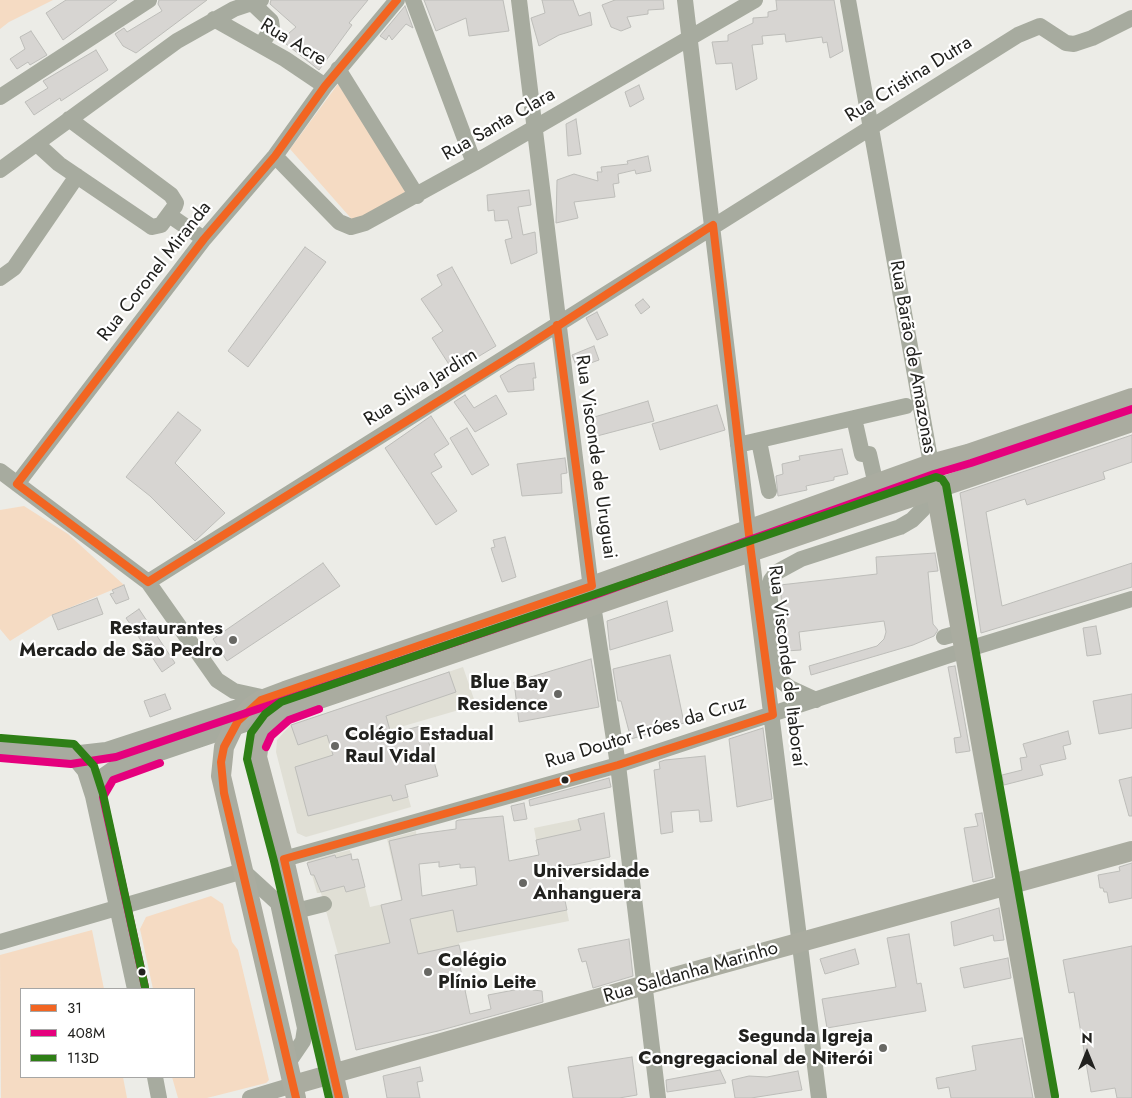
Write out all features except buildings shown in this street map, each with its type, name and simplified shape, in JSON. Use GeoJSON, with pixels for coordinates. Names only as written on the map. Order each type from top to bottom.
{"type":"FeatureCollection","features":[{"type":"Feature","properties":{"kind":"main road"},"geometry":{"type":"LineString","coordinates":[[336,1091],[284,859],[260,769],[257,743],[263,730],[284,711],[592,596],[749,531],[931,464],[968,454],[1132,398]]}},
{"type":"Feature","properties":{"kind":"main road"},"geometry":{"type":"LineString","coordinates":[[295,1092],[221,776],[222,754],[233,728],[263,699],[592,596],[751,552],[936,487],[1132,422]]}},
{"type":"Feature","properties":{"kind":"main road","name":"Rua Barão de Amazonas"},"geometry":{"type":"LineString","coordinates":[[931,464],[936,487],[957,640],[1007,887],[1045,1098]]}},
{"type":"Feature","properties":{"kind":"main road","name":"Rua Saldanha Marinho"},"geometry":{"type":"LineString","coordinates":[[295,1092],[336,1091],[645,985],[1007,887],[1132,851]]}},
{"type":"Feature","properties":{"kind":"street"},"geometry":{"type":"LineString","coordinates":[[0,96],[149,0]]}},
{"type":"Feature","properties":{"kind":"street","name":"Rua Coronel Miranda"},"geometry":{"type":"LineString","coordinates":[[17,484],[204,239],[275,156],[338,69],[397,0]]}},
{"type":"Feature","properties":{"kind":"street"},"geometry":{"type":"LineString","coordinates":[[413,0],[474,164]]}},
{"type":"Feature","properties":{"kind":"street","name":"Rua Visconde de Uruguai"},"geometry":{"type":"LineString","coordinates":[[518,0],[592,596],[618,765],[658,1098]]}},
{"type":"Feature","properties":{"kind":"street","name":"Rua Visconde de Itaboraí"},"geometry":{"type":"LineString","coordinates":[[685,0],[691,36],[738,445],[819,1098]]}},
{"type":"Feature","properties":{"kind":"street","name":"Rua Santa Clara"},"geometry":{"type":"LineString","coordinates":[[275,156],[326,210],[339,222],[351,227],[373,219],[474,164],[755,0]]}},
{"type":"Feature","properties":{"kind":"street","name":"Rua Barão de Amazonas"},"geometry":{"type":"LineString","coordinates":[[848,0],[931,464]]}},
{"type":"Feature","properties":{"kind":"street"},"geometry":{"type":"LineString","coordinates":[[0,170],[169,47],[214,19],[227,5],[257,2],[271,21],[272,28],[261,45]]}},
{"type":"Feature","properties":{"kind":"street","name":"Rua Cristina Dutra"},"geometry":{"type":"LineString","coordinates":[[713,225],[1036,26],[1046,28],[1055,37],[1066,43],[1074,44],[1092,38],[1132,18]]}},
{"type":"Feature","properties":{"kind":"street","name":"Rua Acre"},"geometry":{"type":"LineString","coordinates":[[214,19],[261,45],[325,86]]}},
{"type":"Feature","properties":{"kind":"street"},"geometry":{"type":"LineString","coordinates":[[338,69],[417,196]]}},
{"type":"Feature","properties":{"kind":"street"},"geometry":{"type":"LineString","coordinates":[[37,144],[59,164],[152,227],[158,227],[169,215],[176,203],[171,195],[69,119]]}},
{"type":"Feature","properties":{"kind":"street"},"geometry":{"type":"LineString","coordinates":[[0,278],[14,268],[77,176]]}},
{"type":"Feature","properties":{"kind":"street"},"geometry":{"type":"LineString","coordinates":[[169,215],[204,239]]}},
{"type":"Feature","properties":{"kind":"street","name":"Rua Silva Jardim"},"geometry":{"type":"LineString","coordinates":[[148,582],[713,225]]}},
{"type":"Feature","properties":{"kind":"street"},"geometry":{"type":"LineString","coordinates":[[738,445],[906,406]]}},
{"type":"Feature","properties":{"kind":"street"},"geometry":{"type":"LineString","coordinates":[[854,418],[862,454],[869,454],[876,485]]}},
{"type":"Feature","properties":{"kind":"street"},"geometry":{"type":"LineString","coordinates":[[759,441],[769,491]]}},
{"type":"Feature","properties":{"kind":"street"},"geometry":{"type":"LineString","coordinates":[[0,471],[148,582],[217,680],[234,691],[263,699]]}},
{"type":"Feature","properties":{"kind":"street"},"geometry":{"type":"LineString","coordinates":[[816,700],[790,688],[781,681],[778,674],[769,591],[770,580],[777,572],[789,564],[900,527],[912,520],[923,509],[936,487]]}},
{"type":"Feature","properties":{"kind":"street","name":"Rua Doutor Fróes da Cruz"},"geometry":{"type":"LineString","coordinates":[[284,859],[618,765],[773,715],[816,700],[957,640],[1132,599]]}},
{"type":"Feature","properties":{"kind":"street"},"geometry":{"type":"LineString","coordinates":[[0,748],[71,754],[113,748],[263,699]]}},
{"type":"Feature","properties":{"kind":"street"},"geometry":{"type":"LineString","coordinates":[[93,796],[103,776],[113,769],[284,711]]}},
{"type":"Feature","properties":{"kind":"street"},"geometry":{"type":"LineString","coordinates":[[71,754],[85,771],[93,796],[135,988]]}},
{"type":"Feature","properties":{"kind":"street"},"geometry":{"type":"LineString","coordinates":[[0,942],[243,871],[278,903],[305,1028],[303,1041],[288,1063]]}},
{"type":"Feature","properties":{"kind":"street"},"geometry":{"type":"LineString","coordinates":[[296,911],[324,904]]}},
{"type":"Feature","properties":{"kind":"street"},"geometry":{"type":"LineString","coordinates":[[155,1078],[159,1098]]}},
{"type":"Feature","properties":{"kind":"street","name":"Rua Saldanha Marinho"},"geometry":{"type":"LineString","coordinates":[[250,1098],[295,1092]]}},
{"type":"Feature","properties":{"kind":"shaded area"},"geometry":{"type":"Polygon","coordinates":[[[0,0],[53,0],[9,22],[0,29],[0,0]]]}},
{"type":"Feature","properties":{"kind":"shaded area"},"geometry":{"type":"Polygon","coordinates":[[[338,84],[408,190],[356,224],[290,149],[338,84]]]}},
{"type":"Feature","properties":{"kind":"shaded area"},"geometry":{"type":"Polygon","coordinates":[[[24,506],[68,534],[124,585],[52,615],[10,641],[0,629],[0,510],[24,506]]]}},
{"type":"Feature","properties":{"kind":"shaded area","name":"Colégio Estadual Raul Vidal"},"geometry":{"type":"Polygon","coordinates":[[[463,667],[476,705],[390,730],[411,807],[306,837],[297,833],[276,752],[277,740],[291,725],[463,667]]]}},
{"type":"Feature","properties":{"kind":"shaded area","name":"Universidade Anhanguera"},"geometry":{"type":"Polygon","coordinates":[[[578,819],[608,839],[610,857],[558,868],[569,921],[459,943],[463,965],[460,966],[469,1009],[406,1022],[400,996],[346,1007],[344,997],[399,986],[389,944],[338,954],[321,893],[317,893],[307,863],[309,860],[350,850],[352,860],[358,859],[370,907],[401,900],[387,839],[416,831],[422,896],[522,875],[519,859],[539,855],[534,828],[578,819]]]}},
{"type":"Feature","properties":{"kind":"shaded area"},"geometry":{"type":"Polygon","coordinates":[[[211,896],[223,904],[232,942],[238,950],[269,1080],[266,1083],[207,1098],[178,1098],[172,1078],[195,1078],[195,988],[153,988],[140,929],[146,917],[211,896]]]}},
{"type":"Feature","properties":{"kind":"shaded area"},"geometry":{"type":"Polygon","coordinates":[[[92,930],[104,988],[20,988],[20,1078],[123,1078],[127,1098],[1,1098],[0,955],[92,930]]]}},
{"type":"Feature","properties":{"kind":"transit line","name":"31"},"geometry":{"type":"LineString","coordinates":[[17,484],[204,239],[275,156],[325,86],[397,0]]}},
{"type":"Feature","properties":{"kind":"transit line","name":"31"},"geometry":{"type":"LineString","coordinates":[[148,582],[521,350],[713,225],[751,552],[773,715],[618,765],[284,859],[339,1098]]}},
{"type":"Feature","properties":{"kind":"transit line","name":"31"},"geometry":{"type":"LineString","coordinates":[[296,1098],[224,793],[221,762],[224,747],[238,721],[261,700],[592,586],[557,325]]}},
{"type":"Feature","properties":{"kind":"transit line","name":"408M"},"geometry":{"type":"LineString","coordinates":[[0,758],[71,764],[116,757],[595,595],[934,474],[1132,409]]}},
{"type":"Feature","properties":{"kind":"transit line","name":"113D"},"geometry":{"type":"LineString","coordinates":[[329,1098],[274,861],[247,759],[251,733],[265,714],[281,702],[936,477],[942,479],[946,485],[1055,1096]]}},
{"type":"Feature","properties":{"kind":"transit line","name":"31"},"geometry":{"type":"LineString","coordinates":[[17,484],[148,582]]}},
{"type":"Feature","properties":{"kind":"transit line","name":"408M"},"geometry":{"type":"LineString","coordinates":[[266,747],[271,736],[289,720],[319,709]]}},
{"type":"Feature","properties":{"kind":"transit line","name":"113D"},"geometry":{"type":"LineString","coordinates":[[1,738],[74,744],[94,766],[103,794],[145,987]]}},
{"type":"Feature","properties":{"kind":"transit line","name":"408M"},"geometry":{"type":"LineString","coordinates":[[145,987],[103,797],[113,780],[160,763]]}},
{"type":"Feature","properties":{"kind":"place","name":"Restaurantes Mercado de São Pedro"},"geometry":{"type":"Point","coordinates":[233,640]}},
{"type":"Feature","properties":{"kind":"place","name":"Blue Bay Residence"},"geometry":{"type":"Point","coordinates":[558,694]}},
{"type":"Feature","properties":{"kind":"place","name":"Colégio Estadual Raul Vidal"},"geometry":{"type":"Point","coordinates":[335,746]}},
{"type":"Feature","properties":{"kind":"place","name":"Universidade Anhanguera"},"geometry":{"type":"Point","coordinates":[523,883]}},
{"type":"Feature","properties":{"kind":"place","name":"Colégio Plínio Leite"},"geometry":{"type":"Point","coordinates":[428,972]}},
{"type":"Feature","properties":{"kind":"place","name":"Segunda Igreja Congregacional de Niterói"},"geometry":{"type":"Point","coordinates":[883,1048]}}]}
